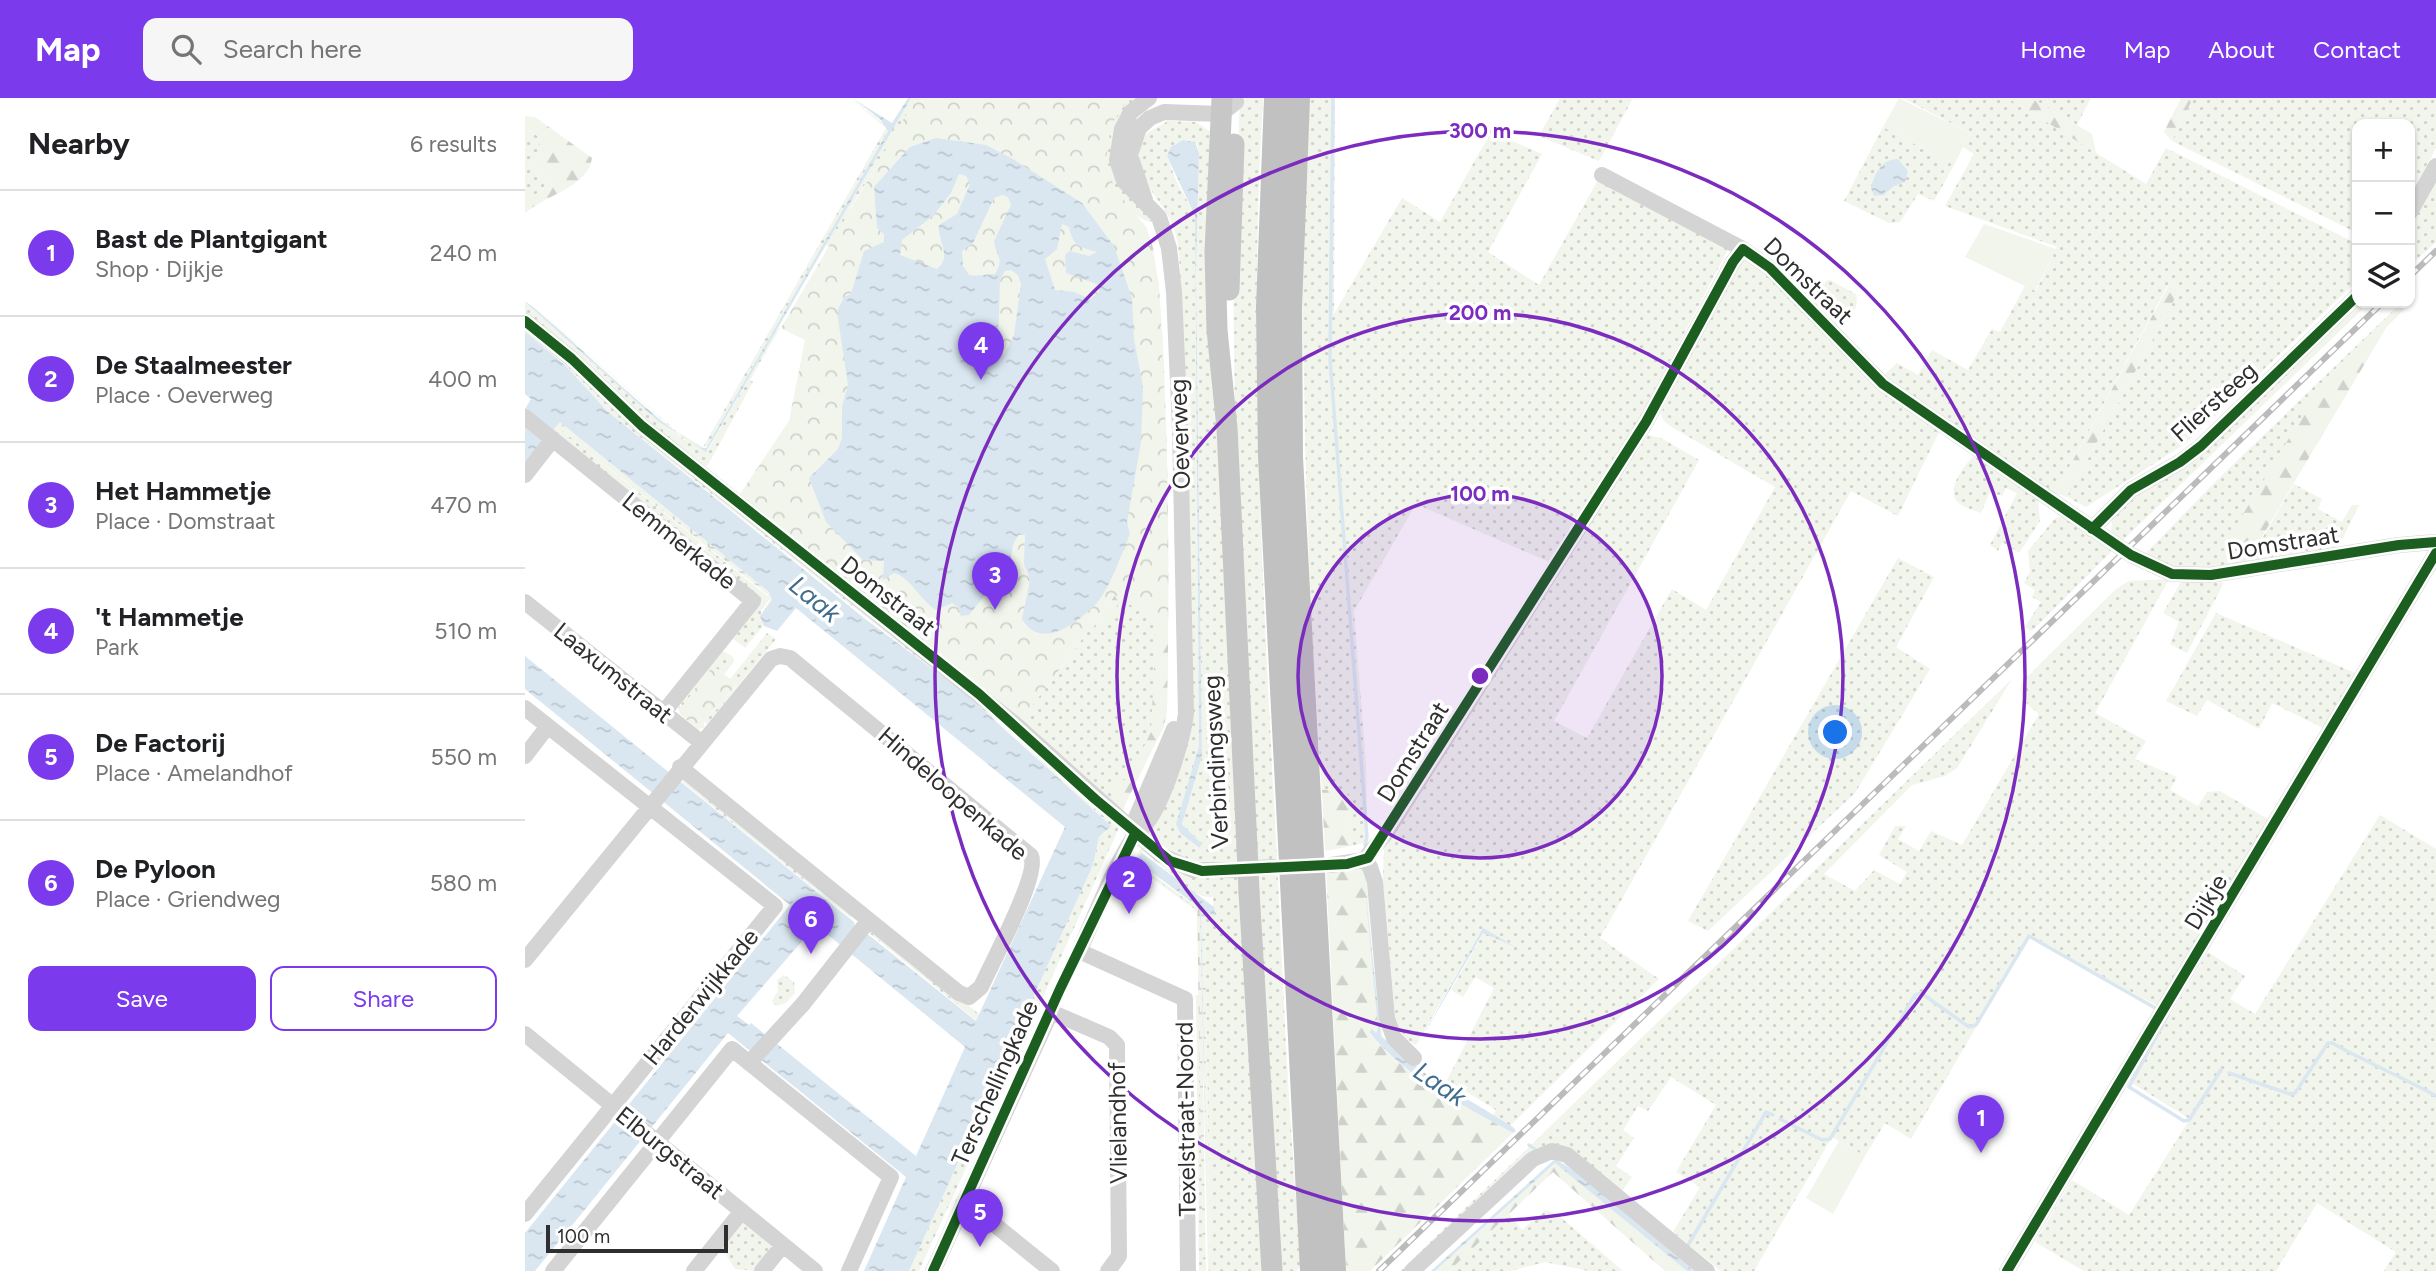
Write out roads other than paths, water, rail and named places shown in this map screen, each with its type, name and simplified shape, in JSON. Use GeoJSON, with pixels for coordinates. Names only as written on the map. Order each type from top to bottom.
{"type":"FeatureCollection","features":[{"type":"Feature","properties":{"kind":"highway"},"geometry":{"type":"LineString","coordinates":[[1276,98],[1268,307],[1270,456],[1323,1264]]}},
{"type":"Feature","properties":{"kind":"highway"},"geometry":{"type":"LineString","coordinates":[[1298,98],[1290,307],[1291,457],[1323,1264]]}},
{"type":"Feature","properties":{"kind":"main road","name":"Verbindingsweg"},"geometry":{"type":"LineString","coordinates":[[1229,102],[1227,428],[1249,892],[1272,1271]]}},
{"type":"Feature","properties":{"kind":"main road","name":"Verbindingsweg"},"geometry":{"type":"LineString","coordinates":[[1266,1271],[1267,1218]]}},
{"type":"Feature","properties":{"kind":"street","name":"Oeverweg"},"geometry":{"type":"LineString","coordinates":[[1079,951],[1135,834],[1147,823],[1177,753],[1186,713],[1174,292],[1165,228],[1145,200],[1123,181],[1117,150],[1122,129],[1131,113],[1149,98]]}},
{"type":"Feature","properties":{"kind":"street","name":"Oeverweg"},"geometry":{"type":"LineString","coordinates":[[1145,200],[1130,155],[1139,128],[1150,118],[1164,113],[1229,102]]}},
{"type":"Feature","properties":{"kind":"street"},"geometry":{"type":"LineString","coordinates":[[2415,203],[2436,166]]}},
{"type":"Feature","properties":{"kind":"street","name":"Domstraat"},"geometry":{"type":"LineString","coordinates":[[1602,176],[1744,248],[1770,268],[1883,384],[2092,529],[2163,572],[2185,576],[2235,573],[2399,545],[2436,542]]}},
{"type":"Feature","properties":{"kind":"street","name":"Domstraat"},"geometry":{"type":"LineString","coordinates":[[1364,860],[1386,833],[1644,425],[1733,262],[1744,248]]}},
{"type":"Feature","properties":{"kind":"street","name":"Fliersteeg"},"geometry":{"type":"LineString","coordinates":[[2092,529],[2131,490],[2201,446],[2352,301]]}},
{"type":"Feature","properties":{"kind":"street","name":"Domstraat"},"geometry":{"type":"LineString","coordinates":[[525,321],[578,364],[642,426],[1015,724],[1135,834],[1167,859],[1183,867],[1202,871],[1238,870]]}},
{"type":"Feature","properties":{"kind":"street","name":"Lemmerkade"},"geometry":{"type":"LineString","coordinates":[[525,417],[753,601],[663,713]]}},
{"type":"Feature","properties":{"kind":"street"},"geometry":{"type":"LineString","coordinates":[[525,475],[553,439]]}},
{"type":"Feature","properties":{"kind":"street","name":"Dijkje"},"geometry":{"type":"LineString","coordinates":[[2007,1271],[2123,1082],[2436,553]]}},
{"type":"Feature","properties":{"kind":"street","name":"Laaxumstraat"},"geometry":{"type":"LineString","coordinates":[[525,602],[702,743]]}},
{"type":"Feature","properties":{"kind":"street","name":"Hindeloopenkade"},"geometry":{"type":"LineString","coordinates":[[525,958],[675,773],[771,659],[780,656],[790,658],[1024,848],[1033,860],[1027,886],[981,987],[973,995],[959,993],[864,926],[675,773]]}},
{"type":"Feature","properties":{"kind":"street"},"geometry":{"type":"LineString","coordinates":[[525,708],[654,799]]}},
{"type":"Feature","properties":{"kind":"street"},"geometry":{"type":"LineString","coordinates":[[525,756],[548,726]]}},
{"type":"Feature","properties":{"kind":"street","name":"Harderwijkkade"},"geometry":{"type":"LineString","coordinates":[[525,1214],[775,906],[654,799]]}},
{"type":"Feature","properties":{"kind":"street"},"geometry":{"type":"LineString","coordinates":[[1331,865],[1364,860],[1370,867],[1375,882],[1387,1018],[1394,1038],[1414,1058]]}},
{"type":"Feature","properties":{"kind":"street"},"geometry":{"type":"LineString","coordinates":[[752,1059],[803,1004],[864,926]]}},
{"type":"Feature","properties":{"kind":"street","name":"Texelstraat-Noord"},"geometry":{"type":"LineString","coordinates":[[1079,951],[1185,999],[1188,1271]]}},
{"type":"Feature","properties":{"kind":"street","name":"Terschellingkade"},"geometry":{"type":"LineString","coordinates":[[933,1271],[1051,1012]]}},
{"type":"Feature","properties":{"kind":"street","name":"Vlielandhof"},"geometry":{"type":"LineString","coordinates":[[1051,1012],[1108,1037],[1117,1045],[1119,1252],[1118,1259],[1108,1271]]}},
{"type":"Feature","properties":{"kind":"street","name":"Elburgstraat"},"geometry":{"type":"LineString","coordinates":[[525,1034],[815,1271]]}},
{"type":"Feature","properties":{"kind":"street"},"geometry":{"type":"LineString","coordinates":[[552,1271],[732,1049],[752,1059],[891,1177],[849,1271]]}},
{"type":"Feature","properties":{"kind":"street"},"geometry":{"type":"LineString","coordinates":[[1412,1271],[1534,1159],[1545,1152],[1556,1151],[1567,1155],[1707,1271]]}},
{"type":"Feature","properties":{"kind":"street"},"geometry":{"type":"LineString","coordinates":[[963,1203],[974,1208],[1052,1271]]}},
{"type":"Feature","properties":{"kind":"street"},"geometry":{"type":"LineString","coordinates":[[694,1271],[742,1211]]}},
{"type":"Feature","properties":{"kind":"street"},"geometry":{"type":"LineString","coordinates":[[762,1271],[783,1245]]}},
{"type":"Feature","properties":{"kind":"water"},"geometry":{"type":"Polygon","coordinates":[[[852,98],[892,123],[908,98],[911,98],[706,452],[659,422],[525,302],[676,432],[694,444],[706,448],[888,131],[880,119],[852,98]]]}},
{"type":"Feature","properties":{"kind":"water"},"geometry":{"type":"Polygon","coordinates":[[[936,138],[986,145],[1082,203],[1114,246],[1132,298],[1134,339],[1143,387],[1141,442],[1127,522],[1130,534],[1101,598],[1080,619],[1060,631],[1039,633],[1030,629],[1022,619],[1030,580],[1024,564],[1025,535],[1018,535],[1013,545],[1007,581],[985,595],[969,615],[961,616],[957,606],[952,603],[936,610],[900,575],[894,573],[883,580],[884,561],[863,560],[826,522],[809,478],[838,449],[842,438],[842,407],[848,385],[837,312],[844,297],[851,294],[864,251],[884,242],[884,234],[877,228],[874,187],[910,147],[936,138]],[[959,174],[951,193],[934,215],[902,240],[900,255],[937,269],[942,264],[944,254],[939,225],[957,214],[970,184],[966,176],[959,174]],[[1002,195],[994,198],[973,243],[962,251],[963,266],[970,276],[995,274],[999,264],[994,241],[1011,205],[1008,197],[1002,195]],[[1062,224],[1057,249],[1045,259],[1055,290],[1074,292],[1090,299],[1099,292],[1099,285],[1066,273],[1065,255],[1069,251],[1089,256],[1097,252],[1078,245],[1069,227],[1062,224]],[[1011,270],[1005,271],[1000,279],[998,352],[1004,355],[1014,335],[1021,284],[1018,275],[1011,270]]]}},
{"type":"Feature","properties":{"kind":"water"},"geometry":{"type":"Polygon","coordinates":[[[1183,140],[1195,142],[1199,153],[1196,274],[1202,756],[1182,824],[1202,844],[1199,848],[1180,833],[1176,824],[1199,746],[1195,216],[1167,156],[1171,147],[1183,140]]]}},
{"type":"Feature","properties":{"kind":"water"},"geometry":{"type":"Polygon","coordinates":[[[1898,159],[1908,171],[1905,182],[1884,195],[1874,196],[1871,188],[1877,173],[1883,164],[1898,159]]]}},
{"type":"Feature","properties":{"kind":"water"},"geometry":{"type":"Polygon","coordinates":[[[525,332],[566,366],[607,411],[864,618],[967,695],[1111,826],[1099,837],[1093,865],[909,1271],[864,1271],[906,1177],[728,1033],[535,1271],[525,1271],[525,1233],[790,905],[525,689],[525,656],[854,922],[855,930],[865,932],[976,1021],[1065,827],[796,608],[777,631],[764,626],[760,616],[772,600],[769,592],[560,422],[525,462],[525,409],[531,399],[525,394],[525,332]],[[816,925],[737,1016],[749,1025],[751,1023],[916,1156],[965,1047],[816,925]]]}},
{"type":"Feature","properties":{"kind":"water"},"geometry":{"type":"Polygon","coordinates":[[[1142,853],[1214,907],[1215,916],[1201,910],[1208,1271],[1200,908],[1142,865],[1138,858],[1142,853]]]}},
{"type":"Feature","properties":{"kind":"water"},"geometry":{"type":"Polygon","coordinates":[[[1364,877],[1381,1036],[1426,1074],[1513,1127],[1516,1131],[1513,1133],[1418,1077],[1369,1032],[1372,1029],[1376,1033],[1378,1028],[1364,877]]]}},
{"type":"Feature","properties":{"kind":"water"},"geometry":{"type":"Polygon","coordinates":[[[1483,928],[1516,947],[1483,933],[1417,1046],[1483,928]]]}},
{"type":"Feature","properties":{"kind":"water"},"geometry":{"type":"Polygon","coordinates":[[[1555,1159],[1575,1171],[1694,1271],[1687,1271],[1555,1163],[1435,1271],[1431,1271],[1555,1159]]]}},
{"type":"Feature","properties":{"kind":"waterway"},"geometry":{"type":"LineString","coordinates":[[1333,98],[1330,359],[1367,837],[1365,845]]}},
{"type":"Feature","properties":{"kind":"waterway"},"geometry":{"type":"LineString","coordinates":[[1780,1119],[1822,1140],[1830,1139],[1915,995],[1921,993],[1969,1027],[1976,1025],[2029,936],[2157,1009]]}},
{"type":"Feature","properties":{"kind":"waterway"},"geometry":{"type":"LineString","coordinates":[[2168,1015],[2129,1087],[2184,1121],[2189,1120],[2221,1070]]}},
{"type":"Feature","properties":{"kind":"waterway"},"geometry":{"type":"LineString","coordinates":[[2229,1073],[2290,1094],[2295,1093],[2328,1043],[2332,1043],[2436,1096]]}},
{"type":"Feature","properties":{"kind":"waterway"},"geometry":{"type":"LineString","coordinates":[[1687,1247],[1766,1112],[1773,1115]]}},
{"type":"Feature","properties":{"kind":"waterway","name":"Laak"},"geometry":{"type":"LineString","coordinates":[[1529,1145],[1535,1149]]}},
{"type":"Feature","properties":{"kind":"railway"},"geometry":{"type":"LineString","coordinates":[[2415,271],[2436,251]]}},
{"type":"Feature","properties":{"kind":"railway"},"geometry":{"type":"LineString","coordinates":[[1379,1271],[2377,308]]}},
{"type":"Feature","properties":{"kind":"place","name":"'t Hammetje"},"geometry":{"type":"Point","coordinates":[981,380]}},
{"type":"Feature","properties":{"kind":"place","name":"Het Hammetje"},"geometry":{"type":"Point","coordinates":[995,610]}},
{"type":"Feature","properties":{"kind":"place","name":"De Staalmeester"},"geometry":{"type":"Point","coordinates":[1129,914]}},
{"type":"Feature","properties":{"kind":"place","name":"De Pyloon"},"geometry":{"type":"Point","coordinates":[811,954]}},
{"type":"Feature","properties":{"kind":"place","name":"Bast de Plantgigant"},"geometry":{"type":"Point","coordinates":[1981,1153]}},
{"type":"Feature","properties":{"kind":"place","name":"De Factorij"},"geometry":{"type":"Point","coordinates":[980,1247]}}]}
